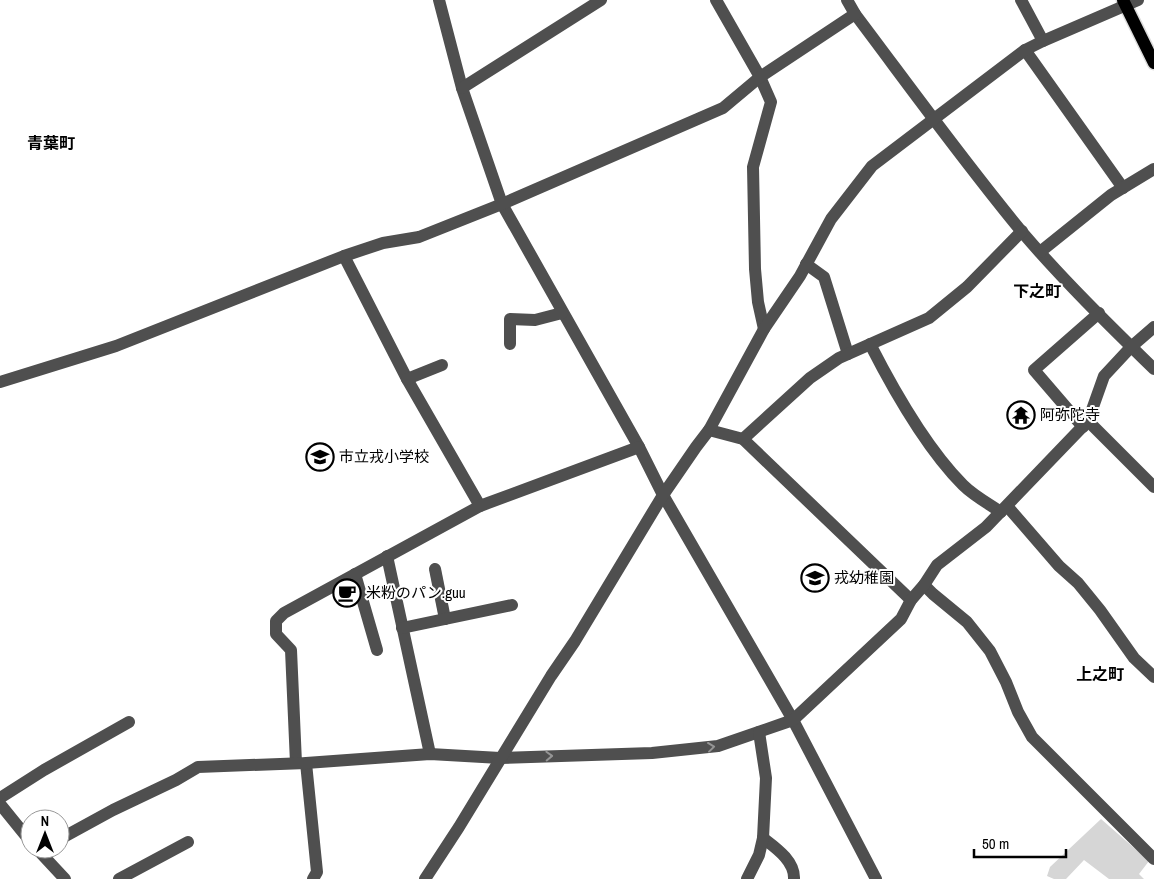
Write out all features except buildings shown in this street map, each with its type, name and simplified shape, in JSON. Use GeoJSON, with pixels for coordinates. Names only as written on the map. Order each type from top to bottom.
{"type":"FeatureCollection","features":[{"type":"Feature","properties":{"kind":"main road"},"geometry":{"type":"LineString","coordinates":[[1125,3],[1154,63]]}},
{"type":"Feature","properties":{"kind":"street"},"geometry":{"type":"LineString","coordinates":[[439,0],[462,88],[502,204],[664,495],[793,720],[876,879]]}},
{"type":"Feature","properties":{"kind":"street"},"geometry":{"type":"LineString","coordinates":[[462,88],[601,0]]}},
{"type":"Feature","properties":{"kind":"street"},"geometry":{"type":"LineString","coordinates":[[716,0],[760,77],[771,102],[753,167],[754,269],[764,329]]}},
{"type":"Feature","properties":{"kind":"street"},"geometry":{"type":"LineString","coordinates":[[847,0],[855,14],[933,119],[1022,231],[1040,252],[1154,369]]}},
{"type":"Feature","properties":{"kind":"street"},"geometry":{"type":"LineString","coordinates":[[1021,0],[1043,40]]}},
{"type":"Feature","properties":{"kind":"street"},"geometry":{"type":"LineString","coordinates":[[425,879],[551,676],[575,641],[664,495],[696,447],[710,430],[764,329],[806,264],[831,219],[872,166],[1025,50],[1125,3],[1138,0]]}},
{"type":"Feature","properties":{"kind":"street"},"geometry":{"type":"LineString","coordinates":[[0,382],[116,346],[344,256],[383,243],[419,238],[502,204],[723,108],[760,77],[855,14]]}},
{"type":"Feature","properties":{"kind":"street"},"geometry":{"type":"LineString","coordinates":[[1025,50],[1123,188]]}},
{"type":"Feature","properties":{"kind":"street"},"geometry":{"type":"LineString","coordinates":[[1040,252],[1111,196],[1154,169]]}},
{"type":"Feature","properties":{"kind":"street"},"geometry":{"type":"LineString","coordinates":[[743,440],[810,378],[839,358],[929,318],[967,288],[1022,231]]}},
{"type":"Feature","properties":{"kind":"street"},"geometry":{"type":"LineString","coordinates":[[344,256],[407,379],[480,506]]}},
{"type":"Feature","properties":{"kind":"street"},"geometry":{"type":"LineString","coordinates":[[806,264],[824,277],[848,354]]}},
{"type":"Feature","properties":{"kind":"street"},"geometry":{"type":"LineString","coordinates":[[510,344],[510,319],[535,320],[562,313]]}},
{"type":"Feature","properties":{"kind":"street"},"geometry":{"type":"LineString","coordinates":[[1099,313],[1034,370],[1086,424],[1154,487]]}},
{"type":"Feature","properties":{"kind":"street"},"geometry":{"type":"LineString","coordinates":[[70,833],[198,767],[301,763],[430,754],[500,758],[652,752],[718,746],[793,720],[901,619],[911,600],[937,565],[986,527],[1086,424],[1104,376],[1131,347],[1154,327]]}},
{"type":"Feature","properties":{"kind":"street"},"geometry":{"type":"LineString","coordinates":[[870,344],[888,378],[939,459],[965,487],[1004,509],[1078,583],[1134,658],[1154,677]]}},
{"type":"Feature","properties":{"kind":"street"},"geometry":{"type":"LineString","coordinates":[[407,379],[442,365]]}},
{"type":"Feature","properties":{"kind":"street"},"geometry":{"type":"LineString","coordinates":[[710,430],[743,440],[911,600]]}},
{"type":"Feature","properties":{"kind":"street"},"geometry":{"type":"LineString","coordinates":[[312,879],[317,872],[301,763],[292,650],[276,634],[276,621],[284,613],[480,506],[639,448]]}},
{"type":"Feature","properties":{"kind":"street"},"geometry":{"type":"LineString","coordinates":[[387,556],[430,754]]}},
{"type":"Feature","properties":{"kind":"street"},"geometry":{"type":"LineString","coordinates":[[435,569],[445,619]]}},
{"type":"Feature","properties":{"kind":"street"},"geometry":{"type":"LineString","coordinates":[[355,574],[378,650]]}},
{"type":"Feature","properties":{"kind":"street"},"geometry":{"type":"LineString","coordinates":[[924,585],[932,594],[967,622],[990,650],[1018,712],[1032,737],[1154,859]]}},
{"type":"Feature","properties":{"kind":"street"},"geometry":{"type":"LineString","coordinates":[[402,628],[512,605]]}},
{"type":"Feature","properties":{"kind":"street"},"geometry":{"type":"LineString","coordinates":[[0,798],[44,770],[129,722]]}},
{"type":"Feature","properties":{"kind":"street"},"geometry":{"type":"LineString","coordinates":[[747,879],[759,855],[763,838],[766,778],[760,732]]}},
{"type":"Feature","properties":{"kind":"street"},"geometry":{"type":"LineString","coordinates":[[0,804],[20,827]]}},
{"type":"Feature","properties":{"kind":"street"},"geometry":{"type":"LineString","coordinates":[[763,838],[780,851],[790,865],[794,879]]}},
{"type":"Feature","properties":{"kind":"street"},"geometry":{"type":"LineString","coordinates":[[120,879],[188,842]]}},
{"type":"Feature","properties":{"kind":"street"},"geometry":{"type":"LineString","coordinates":[[48,859],[65,879]]}},
{"type":"Feature","properties":{"kind":"shaded area"},"geometry":{"type":"Polygon","coordinates":[[[1101,819],[1149,861],[1139,874],[1144,879],[1109,879],[1084,860],[1066,879],[1054,879],[1047,876],[1050,867],[1101,819]]]}},
{"type":"Feature","properties":{"kind":"place","name":"阿弥陀寺"},"geometry":{"type":"Point","coordinates":[1021,415]}},
{"type":"Feature","properties":{"kind":"place","name":"市立戎小学校"},"geometry":{"type":"Point","coordinates":[320,457]}},
{"type":"Feature","properties":{"kind":"place","name":"戎幼稚園"},"geometry":{"type":"Point","coordinates":[815,578]}},
{"type":"Feature","properties":{"kind":"place","name":"米粉のパン.guu"},"geometry":{"type":"Point","coordinates":[347,593]}},
{"type":"Feature","properties":{"kind":"district","name":"青葉町"},"geometry":{"type":"Point","coordinates":[51,143]}},
{"type":"Feature","properties":{"kind":"district","name":"下之町"},"geometry":{"type":"Point","coordinates":[1037,291]}},
{"type":"Feature","properties":{"kind":"district","name":"上之町"},"geometry":{"type":"Point","coordinates":[1100,674]}}]}
